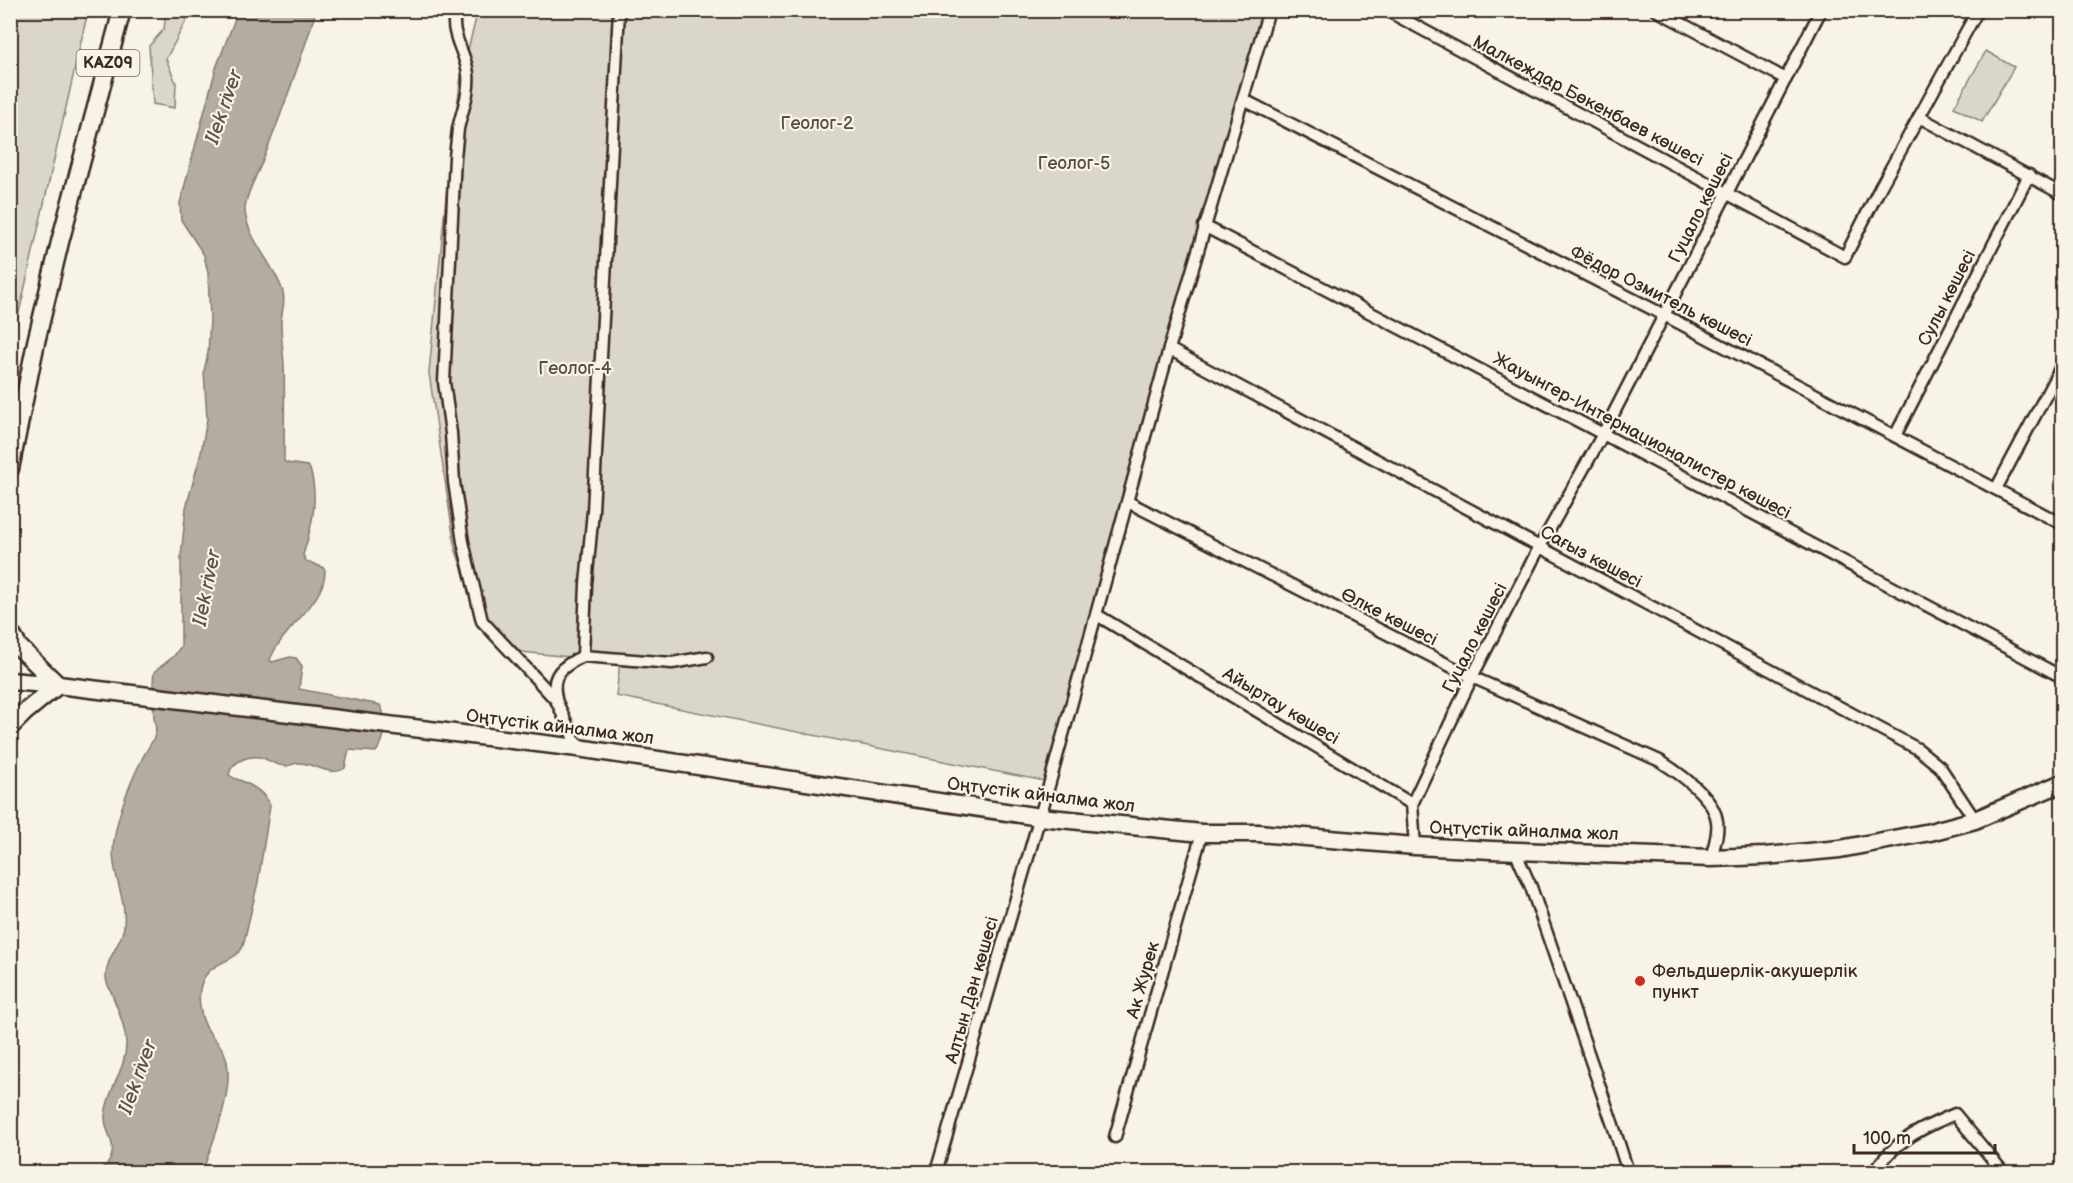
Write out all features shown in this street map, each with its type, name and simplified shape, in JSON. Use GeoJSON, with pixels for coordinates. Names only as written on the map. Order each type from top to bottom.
{"type":"FeatureCollection","features":[{"type":"Feature","properties":{"kind":"highway","name":"KAZ09"},"geometry":{"type":"LineString","coordinates":[[10,469],[36,342],[60,242],[122,10]]}},
{"type":"Feature","properties":{"kind":"highway"},"geometry":{"type":"LineString","coordinates":[[10,632],[19,647],[63,686],[25,712],[10,727]]}},
{"type":"Feature","properties":{"kind":"highway","name":"Оңтүстік айналма жол"},"geometry":{"type":"LineString","coordinates":[[10,681],[578,748],[1040,817],[1202,833],[1258,833],[1415,846],[1515,851],[1711,858],[1840,849],[1930,832],[1975,819],[2062,783]]}},
{"type":"Feature","properties":{"kind":"street"},"geometry":{"type":"LineString","coordinates":[[456,10],[453,28],[465,58],[468,75],[467,93],[458,128],[454,157],[444,365],[454,482],[464,542],[482,621],[556,700]]}},
{"type":"Feature","properties":{"kind":"street"},"geometry":{"type":"LineString","coordinates":[[583,656],[586,584],[593,511],[619,10]]}},
{"type":"Feature","properties":{"kind":"street","name":"Алтын Дән көшесі"},"geometry":{"type":"LineString","coordinates":[[936,1173],[1040,817],[1204,226],[1244,100],[1269,10]]}},
{"type":"Feature","properties":{"kind":"street","name":"Малкеждар Бөкенбаев көшесі"},"geometry":{"type":"LineString","coordinates":[[1386,10],[1845,257],[1978,10]]}},
{"type":"Feature","properties":{"kind":"street"},"geometry":{"type":"LineString","coordinates":[[1656,10],[1786,79]]}},
{"type":"Feature","properties":{"kind":"street","name":"Гуцало көшесі"},"geometry":{"type":"LineString","coordinates":[[1412,804],[1472,677],[1539,548],[1603,434],[1821,10]]}},
{"type":"Feature","properties":{"kind":"street","name":"Фёдор Озмитель көшесі"},"geometry":{"type":"LineString","coordinates":[[1244,100],[1664,315],[2062,524]]}},
{"type":"Feature","properties":{"kind":"street"},"geometry":{"type":"LineString","coordinates":[[1919,117],[2062,194]]}},
{"type":"Feature","properties":{"kind":"street","name":"Сулы көшесі"},"geometry":{"type":"LineString","coordinates":[[1895,436],[2029,176]]}},
{"type":"Feature","properties":{"kind":"street","name":"Жауынгер-Интернационалистер көшесі"},"geometry":{"type":"LineString","coordinates":[[1204,226],[2062,677]]}},
{"type":"Feature","properties":{"kind":"street","name":"Сағыз көшесі"},"geometry":{"type":"LineString","coordinates":[[1169,350],[1918,749],[1940,767],[1975,819]]}},
{"type":"Feature","properties":{"kind":"street"},"geometry":{"type":"LineString","coordinates":[[1996,489],[2062,365]]}},
{"type":"Feature","properties":{"kind":"street","name":"Өлке көшесі"},"geometry":{"type":"LineString","coordinates":[[1128,502],[1472,677],[1660,761],[1680,774],[1702,795],[1714,812],[1718,831],[1711,858]]}},
{"type":"Feature","properties":{"kind":"street","name":"Айыртау көшесі"},"geometry":{"type":"LineString","coordinates":[[1097,615],[1412,804]]}},
{"type":"Feature","properties":{"kind":"street"},"geometry":{"type":"LineString","coordinates":[[578,748],[556,700],[553,686],[557,674],[569,663],[583,656],[672,663],[707,657]]}},
{"type":"Feature","properties":{"kind":"street"},"geometry":{"type":"LineString","coordinates":[[1412,804],[1415,846]]}},
{"type":"Feature","properties":{"kind":"street","name":"Ак Журек"},"geometry":{"type":"LineString","coordinates":[[1115,1137],[1202,833]]}},
{"type":"Feature","properties":{"kind":"street"},"geometry":{"type":"LineString","coordinates":[[1515,851],[1535,899],[1628,1173]]}},
{"type":"Feature","properties":{"kind":"street"},"geometry":{"type":"LineString","coordinates":[[1874,1173],[1895,1148],[1914,1132],[1955,1114],[2003,1173]]}},
{"type":"Feature","properties":{"kind":"green space"},"geometry":{"type":"Polygon","coordinates":[[[10,11],[88,11],[11,348],[10,11]]]}},
{"type":"Feature","properties":{"kind":"green space"},"geometry":{"type":"Polygon","coordinates":[[[166,11],[188,11],[186,21],[166,59],[176,83],[175,108],[153,104],[149,46],[164,29],[166,11]]]}},
{"type":"Feature","properties":{"kind":"green space"},"geometry":{"type":"Polygon","coordinates":[[[478,11],[1271,11],[1049,782],[616,696],[620,662],[521,652],[481,623],[455,548],[429,373],[448,175],[461,76],[478,11]]]}},
{"type":"Feature","properties":{"kind":"green space"},"geometry":{"type":"Polygon","coordinates":[[[1986,51],[2014,67],[1982,122],[1954,107],[1986,51]]]}},
{"type":"Feature","properties":{"kind":"water","name":"Ilek river"},"geometry":{"type":"Polygon","coordinates":[[[238,11],[316,11],[285,103],[250,190],[245,209],[246,220],[255,241],[283,292],[281,323],[284,364],[284,461],[307,466],[310,469],[314,502],[303,555],[306,561],[325,570],[318,594],[283,638],[270,660],[272,662],[290,657],[296,658],[302,666],[299,689],[380,705],[385,729],[376,752],[349,750],[345,768],[339,771],[328,771],[299,763],[282,766],[258,757],[247,758],[233,766],[229,775],[256,789],[266,798],[270,806],[258,882],[243,946],[233,957],[207,973],[199,995],[204,1021],[224,1052],[228,1065],[226,1096],[212,1145],[202,1172],[87,1172],[106,1166],[112,1154],[112,1143],[106,1128],[105,1116],[109,1097],[123,1061],[126,1042],[123,1024],[106,977],[108,964],[124,926],[123,904],[114,862],[114,841],[128,789],[156,733],[154,672],[174,656],[181,646],[181,557],[186,508],[201,453],[207,419],[204,371],[208,353],[210,319],[208,273],[204,255],[181,220],[180,203],[216,68],[238,11]]]}},
{"type":"Feature","properties":{"kind":"place","name":"Фельдшерлік-акушерлік пункт"},"geometry":{"type":"Point","coordinates":[1640,981]}},
{"type":"Feature","properties":{"kind":"park label","name":"Геолог-2"},"geometry":{"type":"Point","coordinates":[817,123]}},
{"type":"Feature","properties":{"kind":"park label","name":"Геолог-5"},"geometry":{"type":"Point","coordinates":[1074,163]}},
{"type":"Feature","properties":{"kind":"park label","name":"Геолог-4"},"geometry":{"type":"Point","coordinates":[575,368]}}]}
